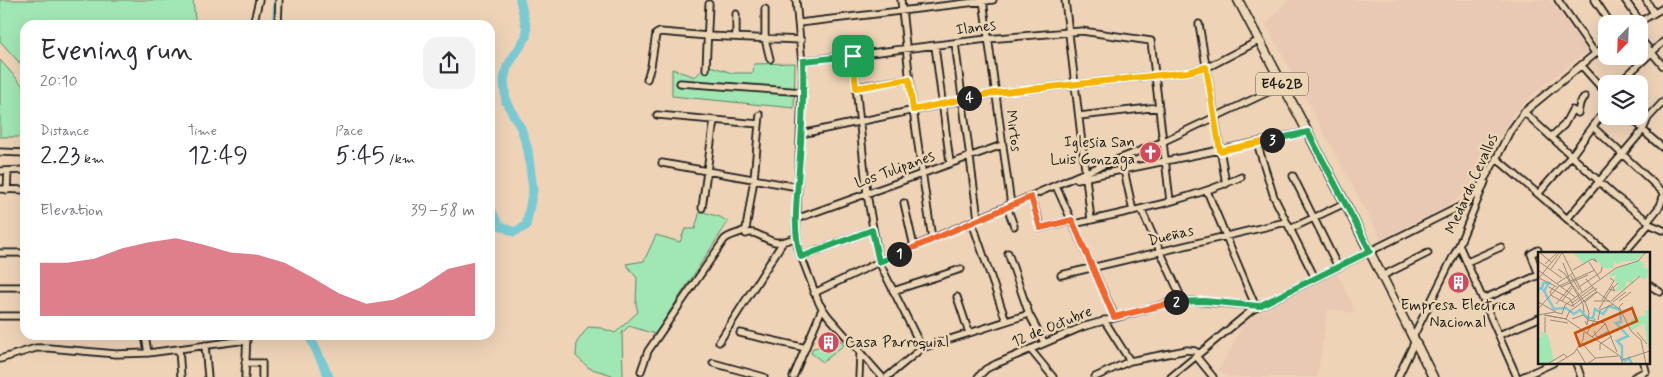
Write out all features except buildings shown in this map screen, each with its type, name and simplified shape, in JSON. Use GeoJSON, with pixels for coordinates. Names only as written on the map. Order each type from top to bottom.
{"type":"FeatureCollection","features":[{"type":"Feature","properties":{"kind":"main road","name":"E462B"},"geometry":{"type":"LineString","coordinates":[[1238,0],[1370,251],[1433,377]]}},
{"type":"Feature","properties":{"kind":"street"},"geometry":{"type":"LineString","coordinates":[[255,20],[259,0]]}},
{"type":"Feature","properties":{"kind":"street"},"geometry":{"type":"LineString","coordinates":[[278,20],[279,0]]}},
{"type":"Feature","properties":{"kind":"street"},"geometry":{"type":"LineString","coordinates":[[796,0],[803,61],[802,134],[796,238],[814,293],[822,309],[882,377]]}},
{"type":"Feature","properties":{"kind":"street"},"geometry":{"type":"LineString","coordinates":[[901,0],[913,110],[932,239]]}},
{"type":"Feature","properties":{"kind":"street","name":"Mirtos"},"geometry":{"type":"LineString","coordinates":[[983,0],[1009,206],[1014,226]]}},
{"type":"Feature","properties":{"kind":"street"},"geometry":{"type":"LineString","coordinates":[[799,23],[993,0]]}},
{"type":"Feature","properties":{"kind":"street"},"geometry":{"type":"LineString","coordinates":[[1065,0],[1091,220]]}},
{"type":"Feature","properties":{"kind":"street"},"geometry":{"type":"LineString","coordinates":[[1558,0],[1595,53]]}},
{"type":"Feature","properties":{"kind":"street"},"geometry":{"type":"LineString","coordinates":[[1594,0],[1605,15]]}},
{"type":"Feature","properties":{"kind":"street"},"geometry":{"type":"LineString","coordinates":[[1625,0],[1634,15]]}},
{"type":"Feature","properties":{"kind":"street"},"geometry":{"type":"LineString","coordinates":[[1646,0],[1654,13]]}},
{"type":"Feature","properties":{"kind":"street"},"geometry":{"type":"LineString","coordinates":[[706,69],[709,4]]}},
{"type":"Feature","properties":{"kind":"street"},"geometry":{"type":"LineString","coordinates":[[1648,16],[1663,8]]}},
{"type":"Feature","properties":{"kind":"street"},"geometry":{"type":"LineString","coordinates":[[764,9],[765,39],[770,58]]}},
{"type":"Feature","properties":{"kind":"street"},"geometry":{"type":"LineString","coordinates":[[736,14],[736,38]]}},
{"type":"Feature","properties":{"kind":"street"},"geometry":{"type":"LineString","coordinates":[[1199,24],[1226,184]]}},
{"type":"Feature","properties":{"kind":"street","name":"Ilanes"},"geometry":{"type":"LineString","coordinates":[[803,61],[987,39],[1090,31],[1151,41],[1156,76]]}},
{"type":"Feature","properties":{"kind":"street"},"geometry":{"type":"LineString","coordinates":[[647,79],[656,34],[660,32],[736,38],[801,40]]}},
{"type":"Feature","properties":{"kind":"street"},"geometry":{"type":"LineString","coordinates":[[802,134],[995,93],[1188,72],[1206,67],[1258,41]]}},
{"type":"Feature","properties":{"kind":"street"},"geometry":{"type":"LineString","coordinates":[[1628,75],[1663,42]]}},
{"type":"Feature","properties":{"kind":"street"},"geometry":{"type":"LineString","coordinates":[[955,43],[970,156],[975,220],[1006,321]]}},
{"type":"Feature","properties":{"kind":"street"},"geometry":{"type":"LineString","coordinates":[[935,46],[950,163]]}},
{"type":"Feature","properties":{"kind":"street"},"geometry":{"type":"LineString","coordinates":[[1648,48],[1663,66]]}},
{"type":"Feature","properties":{"kind":"street","name":"Medardo Cevallos"},"geometry":{"type":"LineString","coordinates":[[1398,377],[1508,133],[1524,112],[1598,51]]}},
{"type":"Feature","properties":{"kind":"street"},"geometry":{"type":"LineString","coordinates":[[853,56],[867,194],[879,262],[922,348]]}},
{"type":"Feature","properties":{"kind":"street"},"geometry":{"type":"LineString","coordinates":[[1581,65],[1598,84]]}},
{"type":"Feature","properties":{"kind":"street"},"geometry":{"type":"LineString","coordinates":[[1156,76],[1170,202]]}},
{"type":"Feature","properties":{"kind":"street"},"geometry":{"type":"LineString","coordinates":[[856,88],[909,79]]}},
{"type":"Feature","properties":{"kind":"street"},"geometry":{"type":"LineString","coordinates":[[680,83],[803,92]]}},
{"type":"Feature","properties":{"kind":"street"},"geometry":{"type":"LineString","coordinates":[[814,293],[975,220],[1162,142],[1282,85]]}},
{"type":"Feature","properties":{"kind":"street"},"geometry":{"type":"LineString","coordinates":[[1551,137],[1564,125],[1572,110],[1578,113],[1580,103],[1584,97]]}},
{"type":"Feature","properties":{"kind":"street"},"geometry":{"type":"LineString","coordinates":[[1567,219],[1643,130],[1648,118],[1663,102]]}},
{"type":"Feature","properties":{"kind":"street"},"geometry":{"type":"LineString","coordinates":[[1079,116],[1159,107]]}},
{"type":"Feature","properties":{"kind":"street"},"geometry":{"type":"LineString","coordinates":[[1524,112],[1621,202],[1663,230]]}},
{"type":"Feature","properties":{"kind":"street"},"geometry":{"type":"LineString","coordinates":[[657,115],[759,124]]}},
{"type":"Feature","properties":{"kind":"street"},"geometry":{"type":"LineString","coordinates":[[641,370],[648,351],[724,240],[729,235],[738,234],[746,229],[754,179],[760,116]]}},
{"type":"Feature","properties":{"kind":"street"},"geometry":{"type":"LineString","coordinates":[[702,208],[714,120]]}},
{"type":"Feature","properties":{"kind":"street"},"geometry":{"type":"LineString","coordinates":[[1538,194],[1571,156],[1598,120]]}},
{"type":"Feature","properties":{"kind":"street"},"geometry":{"type":"LineString","coordinates":[[1639,125],[1663,148]]}},
{"type":"Feature","properties":{"kind":"street"},"geometry":{"type":"LineString","coordinates":[[1593,127],[1663,192]]}},
{"type":"Feature","properties":{"kind":"street"},"geometry":{"type":"LineString","coordinates":[[1086,175],[1124,170],[1308,132]]}},
{"type":"Feature","properties":{"kind":"street"},"geometry":{"type":"LineString","coordinates":[[1257,143],[1269,184],[1315,278]]}},
{"type":"Feature","properties":{"kind":"street","name":"Los Tulipanes"},"geometry":{"type":"LineString","coordinates":[[796,219],[1002,145]]}},
{"type":"Feature","properties":{"kind":"street"},"geometry":{"type":"LineString","coordinates":[[0,152],[20,153]]}},
{"type":"Feature","properties":{"kind":"street"},"geometry":{"type":"LineString","coordinates":[[1171,377],[1255,307],[1464,204],[1476,193],[1495,160],[1606,252]]}},
{"type":"Feature","properties":{"kind":"street"},"geometry":{"type":"LineString","coordinates":[[662,163],[798,187]]}},
{"type":"Feature","properties":{"kind":"street"},"geometry":{"type":"LineString","coordinates":[[0,171],[20,170]]}},
{"type":"Feature","properties":{"kind":"street"},"geometry":{"type":"LineString","coordinates":[[1124,170],[1133,211]]}},
{"type":"Feature","properties":{"kind":"street"},"geometry":{"type":"LineString","coordinates":[[8,171],[8,190]]}},
{"type":"Feature","properties":{"kind":"street"},"geometry":{"type":"LineString","coordinates":[[1293,176],[1338,267]]}},
{"type":"Feature","properties":{"kind":"street"},"geometry":{"type":"LineString","coordinates":[[1031,197],[1040,228],[1141,210],[1207,191],[1240,177]]}},
{"type":"Feature","properties":{"kind":"street"},"geometry":{"type":"LineString","coordinates":[[1056,186],[1114,317]]}},
{"type":"Feature","properties":{"kind":"street"},"geometry":{"type":"LineString","coordinates":[[0,190],[20,190]]}},
{"type":"Feature","properties":{"kind":"street"},"geometry":{"type":"LineString","coordinates":[[1207,191],[1255,307]]}},
{"type":"Feature","properties":{"kind":"street"},"geometry":{"type":"LineString","coordinates":[[1625,252],[1662,207],[1663,197]]}},
{"type":"Feature","properties":{"kind":"street"},"geometry":{"type":"LineString","coordinates":[[904,203],[914,247]]}},
{"type":"Feature","properties":{"kind":"street"},"geometry":{"type":"LineString","coordinates":[[1290,230],[1345,203]]}},
{"type":"Feature","properties":{"kind":"street"},"geometry":{"type":"LineString","coordinates":[[1464,204],[1470,204],[1474,211]]}},
{"type":"Feature","properties":{"kind":"street"},"geometry":{"type":"LineString","coordinates":[[1141,210],[1183,301]]}},
{"type":"Feature","properties":{"kind":"street","name":"Dueñas"},"geometry":{"type":"LineString","coordinates":[[1061,275],[1286,222]]}},
{"type":"Feature","properties":{"kind":"street"},"geometry":{"type":"LineString","coordinates":[[801,257],[872,230]]}},
{"type":"Feature","properties":{"kind":"street"},"geometry":{"type":"LineString","coordinates":[[746,234],[754,233],[770,240],[783,242],[796,238]]}},
{"type":"Feature","properties":{"kind":"street"},"geometry":{"type":"LineString","coordinates":[[720,342],[783,242]]}},
{"type":"Feature","properties":{"kind":"street"},"geometry":{"type":"LineString","coordinates":[[1459,244],[1517,377]]}},
{"type":"Feature","properties":{"kind":"street"},"geometry":{"type":"LineString","coordinates":[[1467,262],[1501,247]]}},
{"type":"Feature","properties":{"kind":"street"},"geometry":{"type":"LineString","coordinates":[[1538,250],[1531,254],[1538,272]]}},
{"type":"Feature","properties":{"kind":"street"},"geometry":{"type":"LineString","coordinates":[[0,253],[20,253]]}},
{"type":"Feature","properties":{"kind":"street"},"geometry":{"type":"LineString","coordinates":[[1008,253],[1029,314],[1044,342]]}},
{"type":"Feature","properties":{"kind":"street"},"geometry":{"type":"LineString","coordinates":[[1382,276],[1428,253]]}},
{"type":"Feature","properties":{"kind":"street"},"geometry":{"type":"LineString","coordinates":[[893,291],[961,269]]}},
{"type":"Feature","properties":{"kind":"street"},"geometry":{"type":"LineString","coordinates":[[1483,300],[1538,275]]}},
{"type":"Feature","properties":{"kind":"street"},"geometry":{"type":"LineString","coordinates":[[0,287],[20,286]]}},
{"type":"Feature","properties":{"kind":"street"},"geometry":{"type":"LineString","coordinates":[[1650,287],[1660,292]]}},
{"type":"Feature","properties":{"kind":"street"},"geometry":{"type":"LineString","coordinates":[[957,297],[969,333]]}},
{"type":"Feature","properties":{"kind":"street","name":"12 de Octubre"},"geometry":{"type":"LineString","coordinates":[[978,377],[989,367],[1044,342],[1114,317],[1183,301],[1255,307]]}},
{"type":"Feature","properties":{"kind":"street"},"geometry":{"type":"LineString","coordinates":[[794,377],[822,309]]}},
{"type":"Feature","properties":{"kind":"street"},"geometry":{"type":"LineString","coordinates":[[887,377],[922,348],[1029,314]]}},
{"type":"Feature","properties":{"kind":"street"},"geometry":{"type":"LineString","coordinates":[[0,316],[20,316]]}},
{"type":"Feature","properties":{"kind":"street"},"geometry":{"type":"LineString","coordinates":[[1498,335],[1538,318]]}},
{"type":"Feature","properties":{"kind":"street"},"geometry":{"type":"LineString","coordinates":[[1104,320],[1130,361]]}},
{"type":"Feature","properties":{"kind":"street"},"geometry":{"type":"LineString","coordinates":[[740,333],[806,348]]}},
{"type":"Feature","properties":{"kind":"street"},"geometry":{"type":"LineString","coordinates":[[146,340],[148,353]]}},
{"type":"Feature","properties":{"kind":"street"},"geometry":{"type":"LineString","coordinates":[[0,359],[36,348],[116,354],[148,353],[234,340]]}},
{"type":"Feature","properties":{"kind":"street"},"geometry":{"type":"LineString","coordinates":[[245,377],[246,340]]}},
{"type":"Feature","properties":{"kind":"street"},"geometry":{"type":"LineString","coordinates":[[205,345],[208,377]]}},
{"type":"Feature","properties":{"kind":"street"},"geometry":{"type":"LineString","coordinates":[[179,349],[182,377]]}},
{"type":"Feature","properties":{"kind":"street"},"geometry":{"type":"LineString","coordinates":[[1030,349],[1053,377]]}},
{"type":"Feature","properties":{"kind":"street"},"geometry":{"type":"LineString","coordinates":[[1095,377],[1130,361],[1187,350],[1196,351],[1213,377]]}},
{"type":"Feature","properties":{"kind":"street"},"geometry":{"type":"LineString","coordinates":[[860,354],[860,377]]}},
{"type":"Feature","properties":{"kind":"street"},"geometry":{"type":"LineString","coordinates":[[245,363],[262,363],[262,377]]}},
{"type":"Feature","properties":{"kind":"street"},"geometry":{"type":"LineString","coordinates":[[713,363],[764,377]]}},
{"type":"Feature","properties":{"kind":"street"},"geometry":{"type":"LineString","coordinates":[[1522,377],[1551,364]]}},
{"type":"Feature","properties":{"kind":"street"},"geometry":{"type":"LineString","coordinates":[[1576,364],[1581,377]]}},
{"type":"Feature","properties":{"kind":"street"},"geometry":{"type":"LineString","coordinates":[[1636,376],[1646,371],[1644,364]]}},
{"type":"Feature","properties":{"kind":"shaded area"},"geometry":{"type":"Polygon","coordinates":[[[1289,0],[1550,0],[1586,51],[1533,94],[1512,115],[1463,195],[1449,205],[1381,239],[1266,24],[1289,0]]]}},
{"type":"Feature","properties":{"kind":"shaded area"},"geometry":{"type":"Polygon","coordinates":[[[1337,274],[1356,313],[1328,309],[1317,377],[1228,377],[1218,369],[1227,357],[1244,321],[1337,274]]]}},
{"type":"Feature","properties":{"kind":"green space"},"geometry":{"type":"Polygon","coordinates":[[[0,0],[193,0],[194,20],[20,20],[20,63],[0,41],[0,0]]]}},
{"type":"Feature","properties":{"kind":"green space"},"geometry":{"type":"Polygon","coordinates":[[[0,60],[20,82],[20,137],[0,137],[0,60]]]}},
{"type":"Feature","properties":{"kind":"green space"},"geometry":{"type":"Polygon","coordinates":[[[795,63],[794,108],[672,96],[672,69],[695,77],[707,65],[732,73],[753,73],[754,64],[795,63]]]}},
{"type":"Feature","properties":{"kind":"green space"},"geometry":{"type":"Polygon","coordinates":[[[700,211],[720,217],[728,222],[655,334],[629,326],[622,333],[623,377],[613,377],[612,375],[589,368],[576,356],[577,342],[588,327],[601,328],[615,333],[638,312],[636,304],[637,278],[626,264],[644,261],[656,235],[680,242],[685,229],[695,229],[700,211]]]}},
{"type":"Feature","properties":{"kind":"green space"},"geometry":{"type":"Polygon","coordinates":[[[840,340],[844,345],[823,362],[811,353],[813,348],[818,347],[820,344],[827,351],[840,340]]]}},
{"type":"Feature","properties":{"kind":"waterway"},"geometry":{"type":"LineString","coordinates":[[274,20],[276,0]]}},
{"type":"Feature","properties":{"kind":"waterway"},"geometry":{"type":"LineString","coordinates":[[495,217],[499,225],[514,232],[526,226],[533,190],[528,150],[521,128],[506,102],[504,80],[507,67],[526,37],[527,30],[520,0]]}},
{"type":"Feature","properties":{"kind":"waterway"},"geometry":{"type":"LineString","coordinates":[[311,340],[329,377]]}},
{"type":"Feature","properties":{"kind":"place","name":"Iglesia San Luis Gonzaga"},"geometry":{"type":"Point","coordinates":[1151,152]}},
{"type":"Feature","properties":{"kind":"place","name":"Empresa Electrica Nacional"},"geometry":{"type":"Point","coordinates":[1458,283]}},
{"type":"Feature","properties":{"kind":"place","name":"Casa Parroquial"},"geometry":{"type":"Point","coordinates":[829,343]}},
{"type":"Feature","properties":{"kind":"route"},"geometry":{"type":"LineString","coordinates":[[853,56],[856,88],[909,79],[913,110],[995,93],[1156,76],[1188,72],[1206,67],[1220,151],[1308,132],[1370,251],[1259,306],[1183,301],[1114,317],[1072,220],[1040,228],[1031,197],[879,262],[872,230],[801,257],[796,238],[796,229],[802,134],[803,61],[853,56]]}}]}
